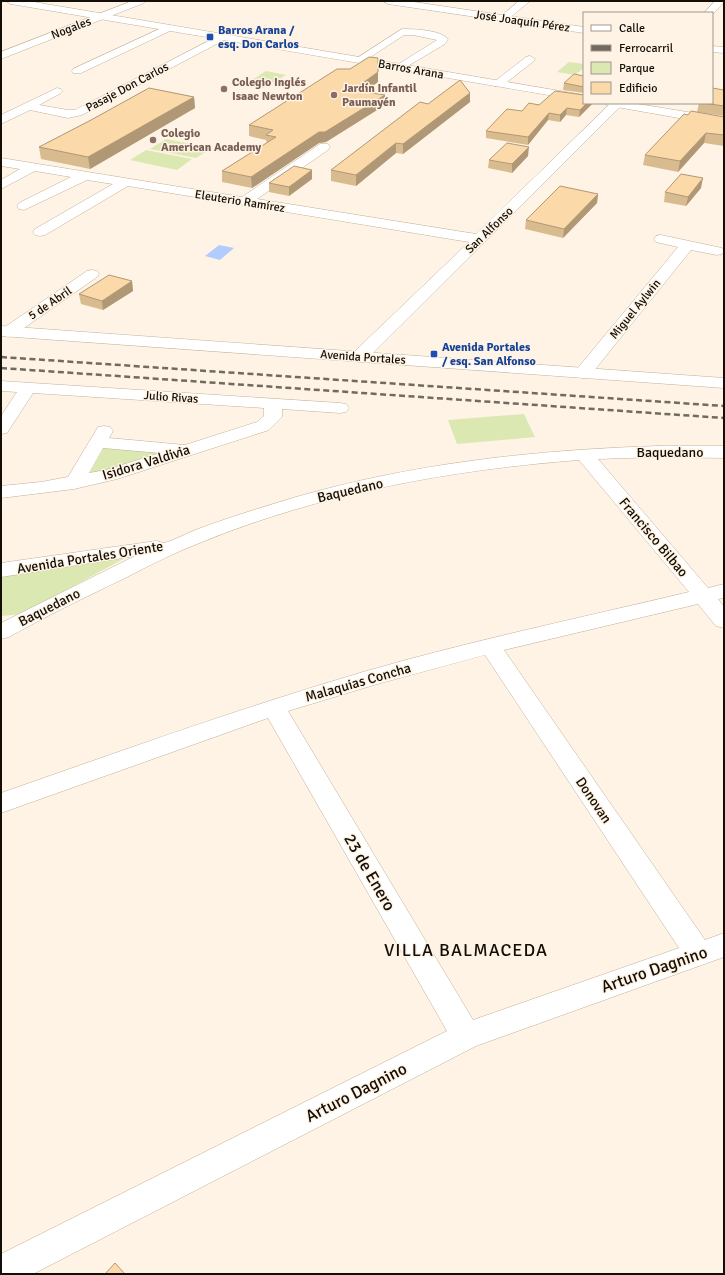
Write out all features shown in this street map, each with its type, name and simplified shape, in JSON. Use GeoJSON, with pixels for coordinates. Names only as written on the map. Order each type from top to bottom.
{"type":"FeatureCollection","features":[{"type":"Feature","properties":{"kind":"street","name":"Barros Arana"},"geometry":{"type":"LineString","coordinates":[[12,1],[583,98]]}},
{"type":"Feature","properties":{"kind":"street","name":"Nogales"},"geometry":{"type":"LineString","coordinates":[[1,56],[141,1]]}},
{"type":"Feature","properties":{"kind":"street","name":"José Joaquín Pérez"},"geometry":{"type":"LineString","coordinates":[[388,1],[583,30]]}},
{"type":"Feature","properties":{"kind":"street"},"geometry":{"type":"LineString","coordinates":[[504,18],[525,1]]}},
{"type":"Feature","properties":{"kind":"street"},"geometry":{"type":"LineString","coordinates":[[710,12],[720,1]]}},
{"type":"Feature","properties":{"kind":"street"},"geometry":{"type":"LineString","coordinates":[[77,71],[168,28]]}},
{"type":"Feature","properties":{"kind":"street"},"geometry":{"type":"LineString","coordinates":[[359,60],[402,32],[432,35],[443,39],[441,42],[401,68]]}},
{"type":"Feature","properties":{"kind":"street","name":"Pasaje Don Carlos"},"geometry":{"type":"LineString","coordinates":[[28,106],[68,114],[78,114],[222,37]]}},
{"type":"Feature","properties":{"kind":"street"},"geometry":{"type":"LineString","coordinates":[[713,49],[724,50]]}},
{"type":"Feature","properties":{"kind":"street"},"geometry":{"type":"LineString","coordinates":[[498,84],[530,59]]}},
{"type":"Feature","properties":{"kind":"street"},"geometry":{"type":"LineString","coordinates":[[1,120],[57,91]]}},
{"type":"Feature","properties":{"kind":"street","name":"San Alfonso"},"geometry":{"type":"LineString","coordinates":[[359,357],[614,104]]}},
{"type":"Feature","properties":{"kind":"street"},"geometry":{"type":"LineString","coordinates":[[621,104],[724,122]]}},
{"type":"Feature","properties":{"kind":"street"},"geometry":{"type":"LineString","coordinates":[[245,201],[324,146]]}},
{"type":"Feature","properties":{"kind":"street","name":"Eleuterio Ramírez"},"geometry":{"type":"LineString","coordinates":[[1,162],[479,239]]}},
{"type":"Feature","properties":{"kind":"street"},"geometry":{"type":"LineString","coordinates":[[1,185],[33,168]]}},
{"type":"Feature","properties":{"kind":"street"},"geometry":{"type":"LineString","coordinates":[[24,206],[84,176]]}},
{"type":"Feature","properties":{"kind":"street"},"geometry":{"type":"LineString","coordinates":[[40,232],[126,182]]}},
{"type":"Feature","properties":{"kind":"street"},"geometry":{"type":"LineString","coordinates":[[661,239],[717,251]]}},
{"type":"Feature","properties":{"kind":"street","name":"Miguel Aylwin"},"geometry":{"type":"LineString","coordinates":[[584,373],[687,245]]}},
{"type":"Feature","properties":{"kind":"street","name":"5 de Abril"},"geometry":{"type":"LineString","coordinates":[[4,331],[92,274]]}},
{"type":"Feature","properties":{"kind":"street","name":"Avenida Portales"},"geometry":{"type":"LineString","coordinates":[[4,331],[724,383]]}},
{"type":"Feature","properties":{"kind":"street","name":"Julio Rivas"},"geometry":{"type":"LineString","coordinates":[[1,386],[340,408]]}},
{"type":"Feature","properties":{"kind":"street"},"geometry":{"type":"LineString","coordinates":[[1,429],[28,388]]}},
{"type":"Feature","properties":{"kind":"street","name":"Isidora Valdivia"},"geometry":{"type":"LineString","coordinates":[[1,492],[74,483],[110,475],[187,449],[263,426],[273,417],[273,404]]}},
{"type":"Feature","properties":{"kind":"street"},"geometry":{"type":"LineString","coordinates":[[74,483],[101,436],[187,449]]}},
{"type":"Feature","properties":{"kind":"street","name":"Baquedano"},"geometry":{"type":"LineString","coordinates":[[1,632],[89,586],[206,532],[310,499],[377,483],[506,460],[584,454],[664,451],[724,452]]}},
{"type":"Feature","properties":{"kind":"street","name":"Francisco Bilbao"},"geometry":{"type":"LineString","coordinates":[[584,454],[714,594],[724,621]]}},
{"type":"Feature","properties":{"kind":"street","name":"Avenida Portales Oriente"},"geometry":{"type":"LineString","coordinates":[[1,570],[179,544]]}},
{"type":"Feature","properties":{"kind":"street"},"geometry":{"type":"LineString","coordinates":[[67,560],[80,566],[85,571],[88,576],[89,586]]}},
{"type":"Feature","properties":{"kind":"street","name":"Malaquias Concha"},"geometry":{"type":"LineString","coordinates":[[1,803],[274,707],[370,678],[490,646],[714,594]]}},
{"type":"Feature","properties":{"kind":"street"},"geometry":{"type":"LineString","coordinates":[[1,620],[28,617]]}},
{"type":"Feature","properties":{"kind":"street","name":"Donovan"},"geometry":{"type":"LineString","coordinates":[[490,646],[711,949]]}},
{"type":"Feature","properties":{"kind":"street","name":"23 de Enero"},"geometry":{"type":"LineString","coordinates":[[274,707],[466,1036]]}},
{"type":"Feature","properties":{"kind":"street","name":"Arturo Dagnino"},"geometry":{"type":"LineString","coordinates":[[1,1272],[466,1036],[711,949]]}},
{"type":"Feature","properties":{"kind":"green space"},"geometry":{"type":"Polygon","coordinates":[[[569,62],[583,64],[583,69],[575,75],[557,72],[569,62]]]}},
{"type":"Feature","properties":{"kind":"green space"},"geometry":{"type":"Polygon","coordinates":[[[266,71],[286,75],[263,88],[244,85],[266,71]]]}},
{"type":"Feature","properties":{"kind":"green space"},"geometry":{"type":"Polygon","coordinates":[[[166,139],[212,148],[196,158],[150,149],[166,139]]]}},
{"type":"Feature","properties":{"kind":"green space"},"geometry":{"type":"Polygon","coordinates":[[[146,150],[192,159],[177,170],[130,160],[146,150]]]}},
{"type":"Feature","properties":{"kind":"green space"},"geometry":{"type":"Polygon","coordinates":[[[524,414],[535,437],[457,444],[448,420],[524,414]]]}},
{"type":"Feature","properties":{"kind":"green space"},"geometry":{"type":"Polygon","coordinates":[[[100,445],[174,450],[83,479],[100,445]]]}},
{"type":"Feature","properties":{"kind":"green space"},"geometry":{"type":"Polygon","coordinates":[[[125,558],[22,614],[1,616],[1,574],[125,558]]]}},
{"type":"Feature","properties":{"kind":"water"},"geometry":{"type":"Polygon","coordinates":[[[219,245],[234,248],[220,260],[205,256],[219,245]]]}},
{"type":"Feature","properties":{"kind":"building"},"geometry":{"type":"Polygon","coordinates":[[[369,57],[378,58],[378,72],[353,90],[385,95],[325,132],[319,132],[251,177],[222,171],[276,137],[266,135],[273,130],[249,125],[337,69],[350,69],[369,57]]]}},
{"type":"Feature","properties":{"kind":"building"},"geometry":{"type":"Polygon","coordinates":[[[574,74],[583,76],[583,87],[564,83],[574,74]]]}},
{"type":"Feature","properties":{"kind":"building"},"geometry":{"type":"Polygon","coordinates":[[[460,80],[470,93],[403,144],[396,143],[356,175],[331,170],[420,102],[428,104],[460,80]]]}},
{"type":"Feature","properties":{"kind":"building"},"geometry":{"type":"Polygon","coordinates":[[[149,88],[194,97],[88,157],[39,147],[91,120],[149,88]]]}},
{"type":"Feature","properties":{"kind":"building"},"geometry":{"type":"Polygon","coordinates":[[[713,88],[724,90],[724,106],[710,104],[713,104],[713,88]]]}},
{"type":"Feature","properties":{"kind":"building"},"geometry":{"type":"Polygon","coordinates":[[[555,91],[583,95],[583,104],[586,104],[580,110],[567,108],[560,115],[549,113],[528,137],[486,131],[507,109],[522,111],[529,103],[539,105],[555,91]]]}},
{"type":"Feature","properties":{"kind":"building"},"geometry":{"type":"Polygon","coordinates":[[[691,111],[724,117],[724,135],[706,133],[680,161],[645,155],[684,114],[688,115],[691,111]]]}},
{"type":"Feature","properties":{"kind":"building"},"geometry":{"type":"Polygon","coordinates":[[[507,143],[529,147],[512,164],[489,160],[507,143]]]}},
{"type":"Feature","properties":{"kind":"building"},"geometry":{"type":"Polygon","coordinates":[[[294,166],[312,170],[289,187],[269,183],[294,166]]]}},
{"type":"Feature","properties":{"kind":"building"},"geometry":{"type":"Polygon","coordinates":[[[681,174],[703,178],[688,197],[665,192],[681,174]]]}},
{"type":"Feature","properties":{"kind":"building"},"geometry":{"type":"Polygon","coordinates":[[[560,186],[598,194],[564,229],[526,220],[560,186]]]}},
{"type":"Feature","properties":{"kind":"building"},"geometry":{"type":"Polygon","coordinates":[[[109,275],[132,281],[102,301],[79,294],[109,275]]]}},
{"type":"Feature","properties":{"kind":"building"},"geometry":{"type":"Polygon","coordinates":[[[115,1263],[125,1274],[105,1274],[115,1263]]]}},
{"type":"Feature","properties":{"kind":"railway"},"geometry":{"type":"LineString","coordinates":[[1,357],[724,406]]}},
{"type":"Feature","properties":{"kind":"railway"},"geometry":{"type":"LineString","coordinates":[[1,368],[724,418]]}},
{"type":"Feature","properties":{"kind":"place","name":"Barros Arana / esq. Don Carlos"},"geometry":{"type":"Point","coordinates":[210,37]}},
{"type":"Feature","properties":{"kind":"place","name":"Colegio Inglés Isaac Newton"},"geometry":{"type":"Point","coordinates":[224,89]}},
{"type":"Feature","properties":{"kind":"place","name":"Jardín Infantil Paumayén"},"geometry":{"type":"Point","coordinates":[334,95]}},
{"type":"Feature","properties":{"kind":"place","name":"Colegio American Academy"},"geometry":{"type":"Point","coordinates":[153,140]}},
{"type":"Feature","properties":{"kind":"place","name":"Avenida Portales / esq. San Alfonso"},"geometry":{"type":"Point","coordinates":[434,354]}},
{"type":"Feature","properties":{"kind":"district","name":"VILLA BALMACEDA"},"geometry":{"type":"Point","coordinates":[466,950]}}]}
